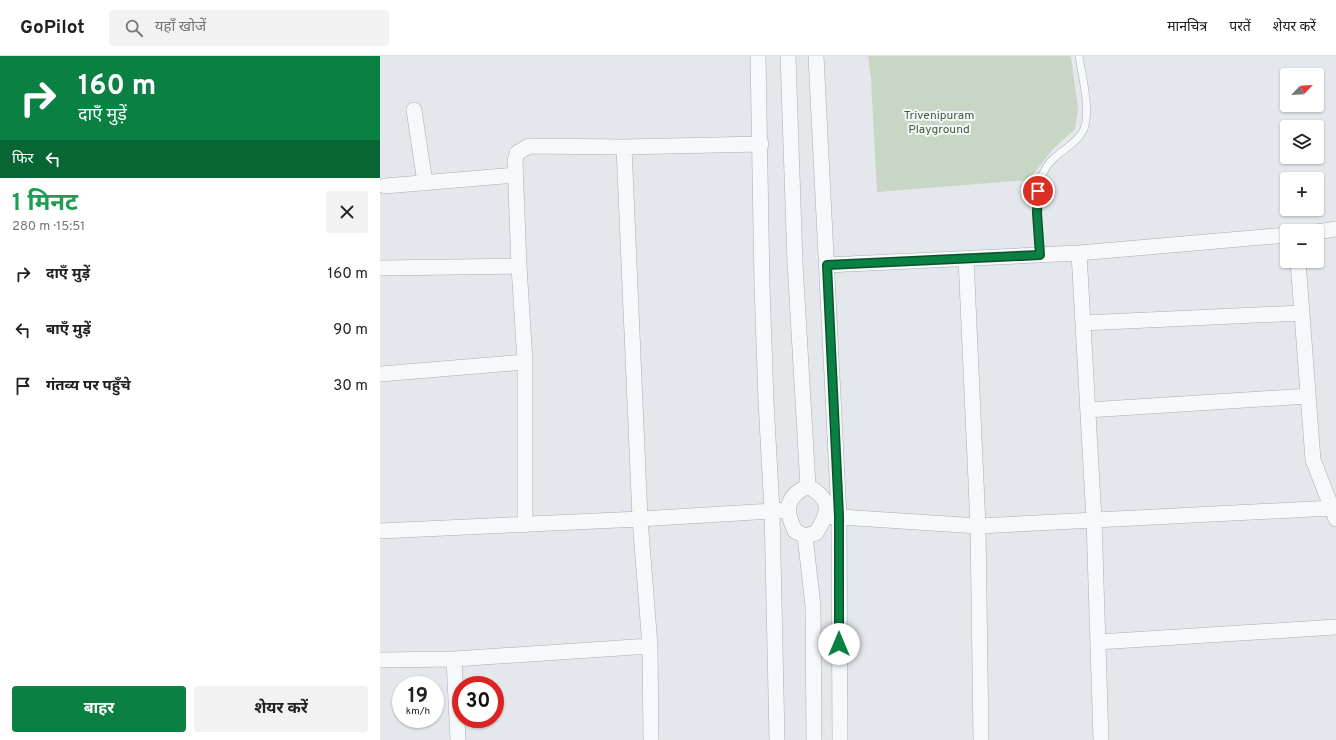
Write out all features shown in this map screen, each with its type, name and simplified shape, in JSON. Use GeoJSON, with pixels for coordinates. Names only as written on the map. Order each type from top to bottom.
{"type":"FeatureCollection","features":[{"type":"Feature","properties":{"kind":"street"},"geometry":{"type":"LineString","coordinates":[[758,56],[763,292],[772,511],[777,740]]}},
{"type":"Feature","properties":{"kind":"street"},"geometry":{"type":"LineString","coordinates":[[788,56],[795,263],[808,486]]}},
{"type":"Feature","properties":{"kind":"street"},"geometry":{"type":"LineString","coordinates":[[816,56],[827,265],[832,516],[840,740]]}},
{"type":"Feature","properties":{"kind":"street"},"geometry":{"type":"LineString","coordinates":[[414,110],[425,183]]}},
{"type":"Feature","properties":{"kind":"street"},"geometry":{"type":"LineString","coordinates":[[525,525],[526,362],[518,266],[515,162],[517,153],[529,146],[624,147],[761,144]]}},
{"type":"Feature","properties":{"kind":"street"},"geometry":{"type":"LineString","coordinates":[[624,147],[640,519],[650,646],[651,740]]}},
{"type":"Feature","properties":{"kind":"street"},"geometry":{"type":"LineString","coordinates":[[385,186],[516,175]]}},
{"type":"Feature","properties":{"kind":"street"},"geometry":{"type":"LineString","coordinates":[[1324,231],[1336,229]]}},
{"type":"Feature","properties":{"kind":"street"},"geometry":{"type":"LineString","coordinates":[[827,265],[1079,253],[1280,237]]}},
{"type":"Feature","properties":{"kind":"street"},"geometry":{"type":"LineString","coordinates":[[1079,253],[1094,520],[1101,740]]}},
{"type":"Feature","properties":{"kind":"street"},"geometry":{"type":"LineString","coordinates":[[966,258],[978,526],[981,740]]}},
{"type":"Feature","properties":{"kind":"street"},"geometry":{"type":"LineString","coordinates":[[380,268],[518,266]]}},
{"type":"Feature","properties":{"kind":"street"},"geometry":{"type":"LineString","coordinates":[[832,516],[978,526],[1094,520],[1334,514],[1313,460],[1298,268]]}},
{"type":"Feature","properties":{"kind":"street"},"geometry":{"type":"LineString","coordinates":[[1083,323],[1301,313]]}},
{"type":"Feature","properties":{"kind":"street"},"geometry":{"type":"LineString","coordinates":[[380,374],[526,362]]}},
{"type":"Feature","properties":{"kind":"street"},"geometry":{"type":"LineString","coordinates":[[1088,410],[1308,396]]}},
{"type":"Feature","properties":{"kind":"street"},"geometry":{"type":"LineString","coordinates":[[808,486],[797,491],[791,499],[788,510],[795,531],[804,536],[816,533],[832,516]]}},
{"type":"Feature","properties":{"kind":"street"},"geometry":{"type":"LineString","coordinates":[[808,486],[821,494],[832,516]]}},
{"type":"Feature","properties":{"kind":"street"},"geometry":{"type":"LineString","coordinates":[[380,531],[525,525],[788,510]]}},
{"type":"Feature","properties":{"kind":"street"},"geometry":{"type":"LineString","coordinates":[[804,536],[813,606],[814,740]]}},
{"type":"Feature","properties":{"kind":"street"},"geometry":{"type":"LineString","coordinates":[[1098,642],[1336,627]]}},
{"type":"Feature","properties":{"kind":"street"},"geometry":{"type":"LineString","coordinates":[[380,660],[454,659],[650,646]]}},
{"type":"Feature","properties":{"kind":"street"},"geometry":{"type":"LineString","coordinates":[[454,659],[458,740]]}},
{"type":"Feature","properties":{"kind":"lane"},"geometry":{"type":"LineString","coordinates":[[1040,255],[1037,213],[1039,181],[1053,160],[1084,130],[1087,115],[1079,56]]}},
{"type":"Feature","properties":{"kind":"green space","name":"Trivenipuram Playground"},"geometry":{"type":"Polygon","coordinates":[[[868,56],[1071,56],[1078,109],[1075,129],[1053,149],[1029,180],[877,192],[871,79],[868,56]]]}},
{"type":"Feature","properties":{"kind":"route"},"geometry":{"type":"LineString","coordinates":[[839,644],[839,516],[827,265],[1040,255],[1037,213],[1038,191]]}}]}
